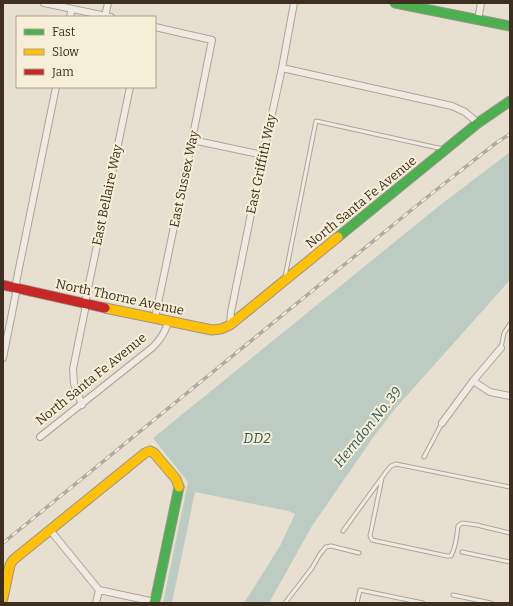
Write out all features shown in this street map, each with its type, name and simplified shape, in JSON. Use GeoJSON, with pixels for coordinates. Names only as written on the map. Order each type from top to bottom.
{"type":"FeatureCollection","features":[{"type":"Feature","properties":{"kind":"street"},"geometry":{"type":"LineString","coordinates":[[44,3],[108,16],[108,3]]}},
{"type":"Feature","properties":{"kind":"street","name":"East Griffith Way"},"geometry":{"type":"LineString","coordinates":[[230,325],[231,312],[282,68],[294,3]]}},
{"type":"Feature","properties":{"kind":"street"},"geometry":{"type":"LineString","coordinates":[[395,3],[510,26]]}},
{"type":"Feature","properties":{"kind":"street"},"geometry":{"type":"LineString","coordinates":[[478,20],[481,3]]}},
{"type":"Feature","properties":{"kind":"street"},"geometry":{"type":"LineString","coordinates":[[70,16],[72,9]]}},
{"type":"Feature","properties":{"kind":"street","name":"East Sussex Way"},"geometry":{"type":"LineString","coordinates":[[155,318],[212,40],[156,27]]}},
{"type":"Feature","properties":{"kind":"street"},"geometry":{"type":"LineString","coordinates":[[282,68],[452,106],[465,112],[478,123]]}},
{"type":"Feature","properties":{"kind":"street"},"geometry":{"type":"LineString","coordinates":[[3,358],[16,293],[16,283],[56,88]]}},
{"type":"Feature","properties":{"kind":"street","name":"East Bellaire Way"},"geometry":{"type":"LineString","coordinates":[[82,405],[74,384],[73,369],[86,298],[130,88]]}},
{"type":"Feature","properties":{"kind":"street","name":"North Santa Fe Avenue"},"geometry":{"type":"LineString","coordinates":[[230,325],[478,123],[510,101]]}},
{"type":"Feature","properties":{"kind":"street"},"geometry":{"type":"LineString","coordinates":[[192,140],[263,155]]}},
{"type":"Feature","properties":{"kind":"street","name":"North Thorne Avenue"},"geometry":{"type":"LineString","coordinates":[[3,285],[85,304],[212,330],[224,329],[230,325]]}},
{"type":"Feature","properties":{"kind":"street","name":"North Santa Fe Avenue"},"geometry":{"type":"LineString","coordinates":[[40,437],[82,405],[158,342],[165,332],[168,321]]}},
{"type":"Feature","properties":{"kind":"street"},"geometry":{"type":"LineString","coordinates":[[442,423],[473,381],[501,348]]}},
{"type":"Feature","properties":{"kind":"street"},"geometry":{"type":"LineString","coordinates":[[473,381],[490,392],[510,396]]}},
{"type":"Feature","properties":{"kind":"street"},"geometry":{"type":"LineString","coordinates":[[3,598],[10,565],[13,560],[50,530],[145,453],[150,451],[154,453],[176,479],[179,486],[154,602],[99,590],[50,530]]}},
{"type":"Feature","properties":{"kind":"street"},"geometry":{"type":"LineString","coordinates":[[96,603],[99,590]]}},
{"type":"Feature","properties":{"kind":"lane"},"geometry":{"type":"LineString","coordinates":[[284,280],[316,122],[446,149]]}},
{"type":"Feature","properties":{"kind":"lane"},"geometry":{"type":"LineString","coordinates":[[501,348],[504,333],[510,324]]}},
{"type":"Feature","properties":{"kind":"lane"},"geometry":{"type":"LineString","coordinates":[[424,457],[442,423]]}},
{"type":"Feature","properties":{"kind":"lane"},"geometry":{"type":"LineString","coordinates":[[343,531],[391,466],[396,464],[510,487]]}},
{"type":"Feature","properties":{"kind":"lane"},"geometry":{"type":"LineString","coordinates":[[382,478],[370,536],[372,540],[451,556],[458,526],[462,523],[510,533]]}},
{"type":"Feature","properties":{"kind":"lane"},"geometry":{"type":"LineString","coordinates":[[285,603],[326,547],[331,546],[359,553]]}},
{"type":"Feature","properties":{"kind":"lane"},"geometry":{"type":"LineString","coordinates":[[462,552],[510,562]]}},
{"type":"Feature","properties":{"kind":"lane"},"geometry":{"type":"LineString","coordinates":[[357,603],[360,590],[422,603]]}},
{"type":"Feature","properties":{"kind":"lane"},"geometry":{"type":"LineString","coordinates":[[453,595],[491,603]]}},
{"type":"Feature","properties":{"kind":"water","name":"DD2"},"geometry":{"type":"Polygon","coordinates":[[[510,152],[510,280],[394,410],[372,439],[312,526],[269,603],[244,603],[280,546],[295,514],[288,511],[195,492],[172,603],[163,603],[188,482],[153,438],[439,206],[510,152]]]}},
{"type":"Feature","properties":{"kind":"railway"},"geometry":{"type":"LineString","coordinates":[[3,543],[431,194],[496,143],[510,134]]}},
{"type":"Feature","properties":{"kind":"traffic: fast"},"geometry":{"type":"LineString","coordinates":[[395,3],[510,26]]}},
{"type":"Feature","properties":{"kind":"traffic: fast"},"geometry":{"type":"LineString","coordinates":[[338,237],[478,123],[510,101]]}},
{"type":"Feature","properties":{"kind":"traffic: fast"},"geometry":{"type":"LineString","coordinates":[[154,603],[179,487]]}},
{"type":"Feature","properties":{"kind":"traffic: slow"},"geometry":{"type":"LineString","coordinates":[[105,308],[212,330],[221,329],[230,325],[338,237]]}},
{"type":"Feature","properties":{"kind":"traffic: slow"},"geometry":{"type":"LineString","coordinates":[[3,598],[10,565],[13,560],[145,453],[150,451],[154,453],[176,479],[179,487]]}},
{"type":"Feature","properties":{"kind":"traffic: jam"},"geometry":{"type":"LineString","coordinates":[[3,285],[105,308]]}},
{"type":"Feature","properties":{"kind":"water label","name":"Herndon No. 39"},"geometry":{"type":"Point","coordinates":[368,427]}}]}
